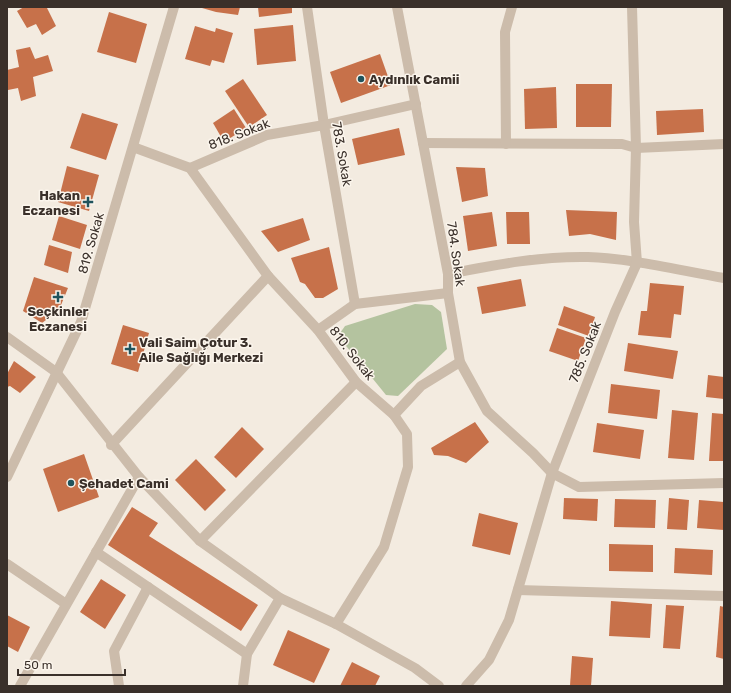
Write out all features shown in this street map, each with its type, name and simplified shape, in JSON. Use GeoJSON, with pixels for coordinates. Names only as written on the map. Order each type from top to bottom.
{"type":"FeatureCollection","features":[{"type":"Feature","properties":{"kind":"street","name":"819. Sokak"},"geometry":{"type":"LineString","coordinates":[[7,477],[81,322],[174,7]]}},
{"type":"Feature","properties":{"kind":"street","name":"783. Sokak"},"geometry":{"type":"LineString","coordinates":[[307,7],[324,125],[355,304]]}},
{"type":"Feature","properties":{"kind":"street","name":"784. Sokak"},"geometry":{"type":"LineString","coordinates":[[397,7],[448,274],[448,293],[460,362],[487,411],[533,453],[552,473],[579,487],[724,483]]}},
{"type":"Feature","properties":{"kind":"street"},"geometry":{"type":"LineString","coordinates":[[506,144],[505,32],[512,7]]}},
{"type":"Feature","properties":{"kind":"street","name":"785. Sokak"},"geometry":{"type":"LineString","coordinates":[[466,686],[489,660],[509,620],[552,473],[615,312],[637,263],[634,222],[636,148],[632,7]]}},
{"type":"Feature","properties":{"kind":"street","name":"818. Sokak"},"geometry":{"type":"LineString","coordinates":[[190,168],[267,135],[324,125],[416,104]]}},
{"type":"Feature","properties":{"kind":"street"},"geometry":{"type":"LineString","coordinates":[[423,143],[622,144],[636,148],[724,144]]}},
{"type":"Feature","properties":{"kind":"street"},"geometry":{"type":"LineString","coordinates":[[133,147],[190,168]]}},
{"type":"Feature","properties":{"kind":"street","name":"810. Sokak"},"geometry":{"type":"LineString","coordinates":[[190,168],[268,276],[318,330],[356,382],[394,415],[407,434],[408,467],[384,547],[336,624]]}},
{"type":"Feature","properties":{"kind":"street"},"geometry":{"type":"LineString","coordinates":[[448,274],[528,259],[589,257],[637,263],[724,278]]}},
{"type":"Feature","properties":{"kind":"street"},"geometry":{"type":"LineString","coordinates":[[111,445],[268,276]]}},
{"type":"Feature","properties":{"kind":"street"},"geometry":{"type":"LineString","coordinates":[[318,330],[355,304],[448,293]]}},
{"type":"Feature","properties":{"kind":"street"},"geometry":{"type":"LineString","coordinates":[[7,337],[56,372],[111,445],[139,477],[200,541],[280,598],[336,624],[415,668],[439,686]]}},
{"type":"Feature","properties":{"kind":"street"},"geometry":{"type":"LineString","coordinates":[[394,415],[421,386],[460,362]]}},
{"type":"Feature","properties":{"kind":"street"},"geometry":{"type":"LineString","coordinates":[[200,541],[356,382]]}},
{"type":"Feature","properties":{"kind":"street"},"geometry":{"type":"LineString","coordinates":[[20,686],[139,477]]}},
{"type":"Feature","properties":{"kind":"street"},"geometry":{"type":"LineString","coordinates":[[96,552],[247,654]]}},
{"type":"Feature","properties":{"kind":"street"},"geometry":{"type":"LineString","coordinates":[[7,564],[66,604]]}},
{"type":"Feature","properties":{"kind":"street"},"geometry":{"type":"LineString","coordinates":[[119,686],[114,651],[148,587]]}},
{"type":"Feature","properties":{"kind":"street"},"geometry":{"type":"LineString","coordinates":[[518,590],[724,596]]}},
{"type":"Feature","properties":{"kind":"street"},"geometry":{"type":"LineString","coordinates":[[243,686],[247,654],[280,598]]}},
{"type":"Feature","properties":{"kind":"green space"},"geometry":{"type":"Polygon","coordinates":[[[415,304],[432,305],[441,312],[447,349],[398,396],[386,395],[338,336],[345,326],[415,304]]]}},
{"type":"Feature","properties":{"kind":"building"},"geometry":{"type":"Polygon","coordinates":[[[24,7],[49,7],[47,8],[56,26],[42,35],[36,24],[27,28],[17,11],[24,7]]]}},
{"type":"Feature","properties":{"kind":"building"},"geometry":{"type":"Polygon","coordinates":[[[240,7],[238,15],[216,12],[202,8],[240,7]]]}},
{"type":"Feature","properties":{"kind":"building"},"geometry":{"type":"Polygon","coordinates":[[[258,7],[292,7],[292,13],[259,17],[258,7]]]}},
{"type":"Feature","properties":{"kind":"building"},"geometry":{"type":"Polygon","coordinates":[[[109,12],[147,24],[136,63],[97,52],[109,12]]]}},
{"type":"Feature","properties":{"kind":"building"},"geometry":{"type":"Polygon","coordinates":[[[293,25],[296,61],[257,65],[254,29],[293,25]]]}},
{"type":"Feature","properties":{"kind":"building"},"geometry":{"type":"Polygon","coordinates":[[[195,26],[215,32],[216,28],[233,33],[224,63],[212,60],[210,66],[185,59],[195,26]]]}},
{"type":"Feature","properties":{"kind":"building"},"geometry":{"type":"Polygon","coordinates":[[[30,47],[35,59],[48,55],[53,71],[33,77],[36,96],[21,101],[18,88],[8,90],[7,70],[19,67],[16,50],[30,47]]]}},
{"type":"Feature","properties":{"kind":"building","name":"Aydınlık Camii"},"geometry":{"type":"Polygon","coordinates":[[[380,54],[391,85],[341,103],[330,72],[380,54]]]}},
{"type":"Feature","properties":{"kind":"building"},"geometry":{"type":"Polygon","coordinates":[[[243,79],[267,115],[249,127],[225,91],[243,79]]]}},
{"type":"Feature","properties":{"kind":"building"},"geometry":{"type":"Polygon","coordinates":[[[576,84],[612,84],[611,127],[576,127],[576,84]]]}},
{"type":"Feature","properties":{"kind":"building"},"geometry":{"type":"Polygon","coordinates":[[[556,87],[557,128],[525,129],[524,89],[556,87]]]}},
{"type":"Feature","properties":{"kind":"building"},"geometry":{"type":"Polygon","coordinates":[[[234,109],[246,128],[224,142],[213,123],[234,109]]]}},
{"type":"Feature","properties":{"kind":"building"},"geometry":{"type":"Polygon","coordinates":[[[703,109],[704,132],[657,135],[656,111],[703,109]]]}},
{"type":"Feature","properties":{"kind":"building"},"geometry":{"type":"Polygon","coordinates":[[[82,113],[118,124],[106,160],[70,148],[82,113]]]}},
{"type":"Feature","properties":{"kind":"building"},"geometry":{"type":"Polygon","coordinates":[[[399,128],[405,155],[358,165],[352,139],[399,128]]]}},
{"type":"Feature","properties":{"kind":"building"},"geometry":{"type":"Polygon","coordinates":[[[67,166],[99,175],[89,211],[58,202],[67,166]]]}},
{"type":"Feature","properties":{"kind":"building"},"geometry":{"type":"Polygon","coordinates":[[[456,167],[485,168],[488,196],[462,202],[456,167]]]}},
{"type":"Feature","properties":{"kind":"building"},"geometry":{"type":"Polygon","coordinates":[[[566,210],[617,212],[616,240],[590,234],[569,236],[566,210]]]}},
{"type":"Feature","properties":{"kind":"building"},"geometry":{"type":"Polygon","coordinates":[[[492,212],[497,246],[468,251],[463,216],[492,212]]]}},
{"type":"Feature","properties":{"kind":"building"},"geometry":{"type":"Polygon","coordinates":[[[506,212],[529,212],[530,244],[507,244],[506,212]]]}},
{"type":"Feature","properties":{"kind":"building"},"geometry":{"type":"Polygon","coordinates":[[[59,216],[87,225],[80,249],[52,240],[59,216]]]}},
{"type":"Feature","properties":{"kind":"building"},"geometry":{"type":"Polygon","coordinates":[[[303,218],[310,240],[278,252],[261,231],[303,218]]]}},
{"type":"Feature","properties":{"kind":"building"},"geometry":{"type":"Polygon","coordinates":[[[49,245],[72,252],[68,273],[44,265],[49,245]]]}},
{"type":"Feature","properties":{"kind":"building"},"geometry":{"type":"Polygon","coordinates":[[[329,247],[338,289],[323,298],[315,298],[305,284],[300,282],[291,258],[329,247]]]}},
{"type":"Feature","properties":{"kind":"building"},"geometry":{"type":"Polygon","coordinates":[[[34,277],[68,288],[59,310],[42,323],[23,311],[34,277]]]}},
{"type":"Feature","properties":{"kind":"building"},"geometry":{"type":"Polygon","coordinates":[[[521,279],[526,306],[482,314],[477,287],[521,279]]]}},
{"type":"Feature","properties":{"kind":"building"},"geometry":{"type":"Polygon","coordinates":[[[650,283],[684,286],[681,315],[674,314],[671,338],[638,335],[641,311],[647,311],[650,283]]]}},
{"type":"Feature","properties":{"kind":"building"},"geometry":{"type":"Polygon","coordinates":[[[564,306],[595,317],[589,336],[558,325],[564,306]]]}},
{"type":"Feature","properties":{"kind":"building","name":"Vali Saim Çotur 3. Aile Sağlığı Merkezi"},"geometry":{"type":"Polygon","coordinates":[[[123,325],[149,333],[138,372],[111,364],[123,325]]]}},
{"type":"Feature","properties":{"kind":"building"},"geometry":{"type":"Polygon","coordinates":[[[557,328],[586,338],[578,361],[549,351],[557,328]]]}},
{"type":"Feature","properties":{"kind":"building"},"geometry":{"type":"Polygon","coordinates":[[[628,343],[678,351],[673,379],[624,371],[628,343]]]}},
{"type":"Feature","properties":{"kind":"building"},"geometry":{"type":"Polygon","coordinates":[[[14,361],[36,377],[20,393],[10,386],[7,387],[7,374],[14,361]]]}},
{"type":"Feature","properties":{"kind":"building"},"geometry":{"type":"Polygon","coordinates":[[[708,375],[724,377],[724,399],[706,397],[708,375]]]}},
{"type":"Feature","properties":{"kind":"building"},"geometry":{"type":"Polygon","coordinates":[[[611,384],[660,390],[657,419],[608,413],[611,384]]]}},
{"type":"Feature","properties":{"kind":"building"},"geometry":{"type":"Polygon","coordinates":[[[672,410],[698,413],[694,460],[668,458],[672,410]]]}},
{"type":"Feature","properties":{"kind":"building"},"geometry":{"type":"Polygon","coordinates":[[[712,413],[724,414],[724,461],[709,461],[712,413]]]}},
{"type":"Feature","properties":{"kind":"building"},"geometry":{"type":"Polygon","coordinates":[[[475,422],[489,442],[466,463],[448,456],[434,455],[431,448],[475,422]]]}},
{"type":"Feature","properties":{"kind":"building"},"geometry":{"type":"Polygon","coordinates":[[[597,423],[644,430],[640,459],[593,452],[597,423]]]}},
{"type":"Feature","properties":{"kind":"building"},"geometry":{"type":"Polygon","coordinates":[[[242,427],[264,449],[236,478],[214,457],[242,427]]]}},
{"type":"Feature","properties":{"kind":"building","name":"Şehadet Cami"},"geometry":{"type":"Polygon","coordinates":[[[84,454],[99,497],[58,512],[43,469],[84,454]]]}},
{"type":"Feature","properties":{"kind":"building"},"geometry":{"type":"Polygon","coordinates":[[[196,459],[226,490],[205,511],[175,480],[196,459]]]}},
{"type":"Feature","properties":{"kind":"building"},"geometry":{"type":"Polygon","coordinates":[[[564,498],[598,499],[597,521],[563,519],[564,498]]]}},
{"type":"Feature","properties":{"kind":"building"},"geometry":{"type":"Polygon","coordinates":[[[669,498],[689,500],[687,530],[667,529],[669,498]]]}},
{"type":"Feature","properties":{"kind":"building"},"geometry":{"type":"Polygon","coordinates":[[[615,499],[656,500],[655,528],[614,527],[615,499]]]}},
{"type":"Feature","properties":{"kind":"building"},"geometry":{"type":"Polygon","coordinates":[[[699,500],[724,502],[724,530],[697,528],[699,500]]]}},
{"type":"Feature","properties":{"kind":"building"},"geometry":{"type":"Polygon","coordinates":[[[132,507],[158,523],[149,536],[258,605],[241,631],[108,545],[132,507]]]}},
{"type":"Feature","properties":{"kind":"building"},"geometry":{"type":"Polygon","coordinates":[[[479,513],[518,523],[510,555],[472,546],[479,513]]]}},
{"type":"Feature","properties":{"kind":"building"},"geometry":{"type":"Polygon","coordinates":[[[609,544],[653,545],[653,572],[609,571],[609,544]]]}},
{"type":"Feature","properties":{"kind":"building"},"geometry":{"type":"Polygon","coordinates":[[[675,548],[713,550],[712,575],[674,573],[675,548]]]}},
{"type":"Feature","properties":{"kind":"building"},"geometry":{"type":"Polygon","coordinates":[[[101,579],[126,595],[105,629],[80,612],[101,579]]]}},
{"type":"Feature","properties":{"kind":"building"},"geometry":{"type":"Polygon","coordinates":[[[611,601],[652,604],[650,638],[609,636],[611,601]]]}},
{"type":"Feature","properties":{"kind":"building"},"geometry":{"type":"Polygon","coordinates":[[[666,605],[684,606],[680,649],[663,648],[666,605]]]}},
{"type":"Feature","properties":{"kind":"building"},"geometry":{"type":"Polygon","coordinates":[[[720,606],[724,607],[724,659],[716,657],[720,606]]]}},
{"type":"Feature","properties":{"kind":"building"},"geometry":{"type":"Polygon","coordinates":[[[7,615],[30,627],[18,652],[7,646],[7,615]]]}},
{"type":"Feature","properties":{"kind":"building"},"geometry":{"type":"Polygon","coordinates":[[[288,630],[330,649],[314,683],[273,665],[288,630]]]}},
{"type":"Feature","properties":{"kind":"building"},"geometry":{"type":"Polygon","coordinates":[[[572,656],[593,658],[591,686],[570,686],[572,656]]]}},
{"type":"Feature","properties":{"kind":"building"},"geometry":{"type":"Polygon","coordinates":[[[352,662],[380,676],[375,686],[340,686],[352,662]]]}},
{"type":"Feature","properties":{"kind":"place","name":"Aydınlık Camii"},"geometry":{"type":"Point","coordinates":[361,79]}},
{"type":"Feature","properties":{"kind":"place","name":"Hakan Eczanesi"},"geometry":{"type":"Point","coordinates":[88,202]}},
{"type":"Feature","properties":{"kind":"place","name":"Seçkinler Eczanesi"},"geometry":{"type":"Point","coordinates":[58,297]}},
{"type":"Feature","properties":{"kind":"place","name":"Vali Saim Çotur 3. Aile Sağlığı Merkezi"},"geometry":{"type":"Point","coordinates":[130,349]}},
{"type":"Feature","properties":{"kind":"place","name":"Şehadet Cami"},"geometry":{"type":"Point","coordinates":[71,483]}}]}
